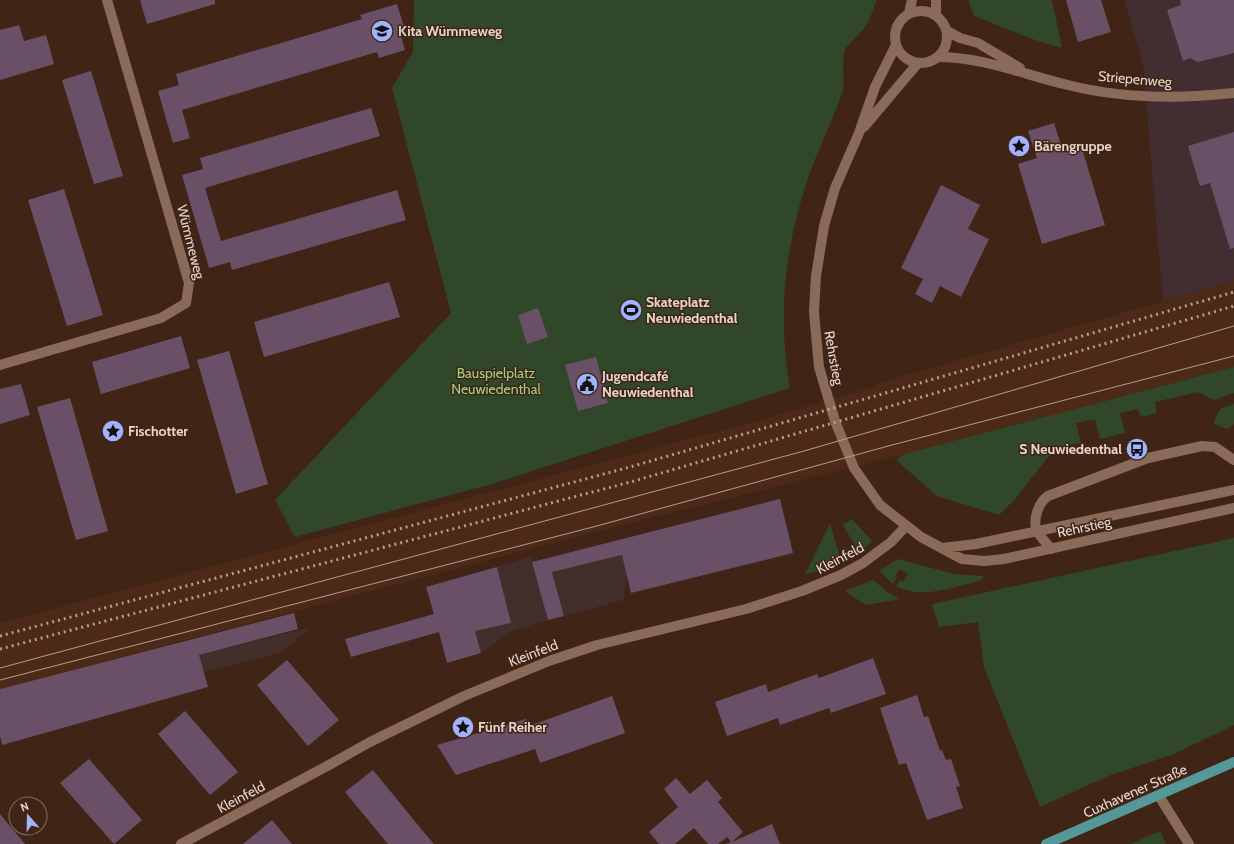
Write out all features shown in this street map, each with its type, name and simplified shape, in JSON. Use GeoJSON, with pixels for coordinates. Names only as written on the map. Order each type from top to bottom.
{"type":"FeatureCollection","features":[{"type":"Feature","properties":{"kind":"main road","name":"Cuxhavener Straße"},"geometry":{"type":"LineString","coordinates":[[1046,844],[1234,762]]}},
{"type":"Feature","properties":{"kind":"street","name":"Wümmeweg"},"geometry":{"type":"LineString","coordinates":[[0,365],[161,318],[186,303],[190,283],[107,0]]}},
{"type":"Feature","properties":{"kind":"street"},"geometry":{"type":"LineString","coordinates":[[909,13],[912,0]]}},
{"type":"Feature","properties":{"kind":"street"},"geometry":{"type":"LineString","coordinates":[[936,0],[936,15]]}},
{"type":"Feature","properties":{"kind":"street"},"geometry":{"type":"LineString","coordinates":[[923,10],[936,15],[941,19],[947,31],[947,44],[938,57],[932,61],[918,63],[904,57],[896,44],[896,30],[898,23],[909,13],[923,10]]}},
{"type":"Feature","properties":{"kind":"street","name":"Striepenweg"},"geometry":{"type":"LineString","coordinates":[[947,31],[960,38],[978,43],[1035,76]]}},
{"type":"Feature","properties":{"kind":"street","name":"Rehrstieg"},"geometry":{"type":"LineString","coordinates":[[896,44],[875,87],[859,133],[835,188],[824,226],[816,276],[814,312],[819,367],[826,395],[854,468],[880,505],[921,538],[962,559],[984,562],[1051,549],[1234,508]]}},
{"type":"Feature","properties":{"kind":"street","name":"Striepenweg"},"geometry":{"type":"LineString","coordinates":[[938,57],[956,57],[981,60],[1035,76],[1107,93],[1138,96],[1177,97],[1234,93]]}},
{"type":"Feature","properties":{"kind":"street","name":"Rehrstieg"},"geometry":{"type":"LineString","coordinates":[[859,133],[918,63]]}},
{"type":"Feature","properties":{"kind":"street"},"geometry":{"type":"LineString","coordinates":[[1051,549],[1037,531],[1036,522],[1039,507],[1048,496],[1148,458],[1208,446],[1222,450],[1234,460]]}},
{"type":"Feature","properties":{"kind":"street","name":"Rehrstieg"},"geometry":{"type":"LineString","coordinates":[[942,548],[976,544],[1234,490]]}},
{"type":"Feature","properties":{"kind":"street","name":"Kleinfeld"},"geometry":{"type":"LineString","coordinates":[[181,844],[330,766],[370,742],[464,696],[549,661],[597,645],[746,609],[802,592],[842,575],[863,563],[880,552],[906,526]]}},
{"type":"Feature","properties":{"kind":"street"},"geometry":{"type":"LineString","coordinates":[[1159,796],[1189,844]]}},
{"type":"Feature","properties":{"kind":"shaded area"},"geometry":{"type":"Polygon","coordinates":[[[1124,0],[1234,0],[1234,281],[1163,301],[1143,63],[1124,0]]]}},
{"type":"Feature","properties":{"kind":"shaded area"},"geometry":{"type":"Polygon","coordinates":[[[1234,281],[1234,367],[904,454],[590,533],[0,689],[0,623],[757,421],[873,387],[882,382],[1234,281]]]}},
{"type":"Feature","properties":{"kind":"shaded area"},"geometry":{"type":"Polygon","coordinates":[[[784,515],[789,537],[627,576],[623,600],[564,616],[553,572],[784,515]]]}},
{"type":"Feature","properties":{"kind":"shaded area"},"geometry":{"type":"Polygon","coordinates":[[[531,557],[548,620],[512,631],[481,653],[460,577],[531,557]]]}},
{"type":"Feature","properties":{"kind":"shaded area"},"geometry":{"type":"Polygon","coordinates":[[[312,627],[280,653],[188,676],[175,661],[312,627]]]}},
{"type":"Feature","properties":{"kind":"green space","name":"Bauspielplatz Neuwiedenthal"},"geometry":{"type":"Polygon","coordinates":[[[414,0],[877,0],[866,25],[848,45],[844,52],[842,93],[807,181],[793,231],[785,283],[784,310],[786,362],[790,388],[495,483],[295,537],[275,500],[451,313],[392,88],[413,52],[414,0]]]}},
{"type":"Feature","properties":{"kind":"green space"},"geometry":{"type":"Polygon","coordinates":[[[968,0],[1052,0],[1062,48],[1035,40],[974,16],[968,0]]]}},
{"type":"Feature","properties":{"kind":"green space"},"geometry":{"type":"Polygon","coordinates":[[[1234,367],[1234,393],[1214,400],[1198,392],[1155,402],[1157,413],[1141,417],[1138,409],[1120,413],[1125,433],[1100,439],[1095,419],[1076,423],[1081,443],[1056,447],[1015,499],[999,515],[937,496],[896,460],[904,454],[1234,367]]]}},
{"type":"Feature","properties":{"kind":"green space"},"geometry":{"type":"Polygon","coordinates":[[[1234,404],[1234,424],[1227,429],[1213,423],[1220,409],[1234,404]]]}},
{"type":"Feature","properties":{"kind":"green space"},"geometry":{"type":"Polygon","coordinates":[[[852,519],[872,541],[859,552],[843,525],[852,519]]]}},
{"type":"Feature","properties":{"kind":"green space"},"geometry":{"type":"Polygon","coordinates":[[[830,523],[839,554],[830,565],[805,575],[830,523]]]}},
{"type":"Feature","properties":{"kind":"green space"},"geometry":{"type":"Polygon","coordinates":[[[1234,538],[1234,725],[1174,754],[1108,776],[1040,807],[984,667],[978,622],[939,627],[932,604],[1234,538]]]}},
{"type":"Feature","properties":{"kind":"green space"},"geometry":{"type":"Polygon","coordinates":[[[898,559],[954,574],[984,576],[979,581],[948,589],[916,592],[896,586],[900,580],[903,582],[908,574],[900,569],[895,576],[897,578],[893,584],[879,571],[898,559]]]}},
{"type":"Feature","properties":{"kind":"green space"},"geometry":{"type":"Polygon","coordinates":[[[873,580],[889,593],[900,599],[866,605],[845,591],[873,580]]]}},
{"type":"Feature","properties":{"kind":"green space"},"geometry":{"type":"Polygon","coordinates":[[[1160,831],[1166,844],[1131,844],[1160,831]]]}},
{"type":"Feature","properties":{"kind":"building"},"geometry":{"type":"Polygon","coordinates":[[[140,0],[215,0],[215,4],[147,24],[140,0]]]}},
{"type":"Feature","properties":{"kind":"building"},"geometry":{"type":"Polygon","coordinates":[[[1066,0],[1101,0],[1111,32],[1078,42],[1066,0]]]}},
{"type":"Feature","properties":{"kind":"building"},"geometry":{"type":"Polygon","coordinates":[[[1180,0],[1234,0],[1234,53],[1198,62],[1190,58],[1183,61],[1167,10],[1181,5],[1180,0]]]}},
{"type":"Feature","properties":{"kind":"building"},"geometry":{"type":"Polygon","coordinates":[[[397,4],[404,27],[399,29],[405,50],[379,58],[377,52],[182,110],[190,138],[173,143],[158,91],[179,85],[176,74],[362,19],[360,15],[397,4]]]}},
{"type":"Feature","properties":{"kind":"building"},"geometry":{"type":"Polygon","coordinates":[[[19,25],[24,41],[46,35],[54,64],[0,80],[0,30],[19,25]]]}},
{"type":"Feature","properties":{"kind":"building"},"geometry":{"type":"Polygon","coordinates":[[[91,71],[123,176],[94,184],[62,80],[91,71]]]}},
{"type":"Feature","properties":{"kind":"building"},"geometry":{"type":"Polygon","coordinates":[[[371,108],[380,136],[205,188],[221,241],[397,190],[406,220],[232,270],[230,262],[209,268],[182,175],[203,169],[200,158],[371,108]]]}},
{"type":"Feature","properties":{"kind":"building"},"geometry":{"type":"Polygon","coordinates":[[[1054,123],[1063,151],[1081,145],[1105,225],[1042,244],[1018,164],[1037,158],[1028,131],[1054,123]]]}},
{"type":"Feature","properties":{"kind":"building"},"geometry":{"type":"Polygon","coordinates":[[[1234,132],[1234,248],[1230,249],[1210,183],[1200,186],[1188,146],[1234,132]]]}},
{"type":"Feature","properties":{"kind":"building"},"geometry":{"type":"Polygon","coordinates":[[[941,185],[980,205],[968,229],[989,239],[961,297],[940,286],[932,303],[915,294],[923,279],[901,268],[941,185]]]}},
{"type":"Feature","properties":{"kind":"building"},"geometry":{"type":"Polygon","coordinates":[[[64,189],[103,315],[67,326],[28,200],[64,189]]]}},
{"type":"Feature","properties":{"kind":"building"},"geometry":{"type":"Polygon","coordinates":[[[389,282],[400,317],[264,357],[254,322],[389,282]]]}},
{"type":"Feature","properties":{"kind":"building"},"geometry":{"type":"Polygon","coordinates":[[[538,308],[548,337],[527,344],[518,315],[538,308]]]}},
{"type":"Feature","properties":{"kind":"building"},"geometry":{"type":"Polygon","coordinates":[[[181,336],[190,368],[101,394],[92,362],[181,336]]]}},
{"type":"Feature","properties":{"kind":"building"},"geometry":{"type":"Polygon","coordinates":[[[229,351],[268,484],[236,494],[197,360],[229,351]]]}},
{"type":"Feature","properties":{"kind":"building","name":"Jugendcafé Neuwiedenthal"},"geometry":{"type":"Polygon","coordinates":[[[596,357],[608,403],[578,411],[565,365],[596,357]]]}},
{"type":"Feature","properties":{"kind":"building"},"geometry":{"type":"Polygon","coordinates":[[[21,384],[30,415],[0,424],[0,389],[21,384]]]}},
{"type":"Feature","properties":{"kind":"building"},"geometry":{"type":"Polygon","coordinates":[[[70,398],[108,531],[76,540],[37,407],[70,398]]]}},
{"type":"Feature","properties":{"kind":"building"},"geometry":{"type":"Polygon","coordinates":[[[780,499],[793,553],[631,593],[622,555],[552,572],[564,616],[548,620],[532,562],[780,499]]]}},
{"type":"Feature","properties":{"kind":"building"},"geometry":{"type":"Polygon","coordinates":[[[497,567],[511,623],[475,631],[481,653],[447,663],[439,632],[351,657],[345,639],[434,614],[426,587],[497,567]]]}},
{"type":"Feature","properties":{"kind":"building"},"geometry":{"type":"Polygon","coordinates":[[[294,613],[298,629],[199,655],[208,687],[2,745],[0,736],[0,689],[294,613]]]}},
{"type":"Feature","properties":{"kind":"building"},"geometry":{"type":"Polygon","coordinates":[[[873,658],[886,694],[831,713],[829,708],[780,725],[778,718],[727,736],[715,702],[766,684],[768,692],[817,674],[819,678],[873,658]]]}},
{"type":"Feature","properties":{"kind":"building"},"geometry":{"type":"Polygon","coordinates":[[[287,660],[339,720],[308,746],[257,685],[287,660]]]}},
{"type":"Feature","properties":{"kind":"building"},"geometry":{"type":"Polygon","coordinates":[[[917,695],[924,717],[928,716],[940,751],[942,750],[946,760],[951,759],[960,786],[956,787],[963,808],[927,820],[906,763],[899,765],[880,708],[917,695]]]}},
{"type":"Feature","properties":{"kind":"building"},"geometry":{"type":"Polygon","coordinates":[[[612,696],[625,733],[540,763],[535,749],[456,775],[437,745],[526,719],[529,726],[612,696]]]}},
{"type":"Feature","properties":{"kind":"building"},"geometry":{"type":"Polygon","coordinates":[[[185,711],[238,772],[210,795],[158,734],[185,711]]]}},
{"type":"Feature","properties":{"kind":"building"},"geometry":{"type":"Polygon","coordinates":[[[89,759],[142,820],[114,844],[60,783],[89,759]]]}},
{"type":"Feature","properties":{"kind":"building"},"geometry":{"type":"Polygon","coordinates":[[[373,770],[434,844],[388,844],[345,792],[373,770]]]}},
{"type":"Feature","properties":{"kind":"building"},"geometry":{"type":"Polygon","coordinates":[[[676,778],[690,794],[707,780],[722,798],[718,802],[743,832],[732,842],[772,824],[780,844],[726,844],[731,842],[727,837],[718,844],[708,844],[694,828],[675,844],[659,844],[649,832],[678,807],[664,789],[676,778]]]}},
{"type":"Feature","properties":{"kind":"building"},"geometry":{"type":"Polygon","coordinates":[[[0,814],[8,824],[8,836],[18,836],[25,844],[0,844],[0,814]]]}},
{"type":"Feature","properties":{"kind":"building"},"geometry":{"type":"Polygon","coordinates":[[[272,820],[292,844],[243,844],[272,820]]]}},
{"type":"Feature","properties":{"kind":"tram line"},"geometry":{"type":"LineString","coordinates":[[0,668],[804,451],[1234,326]]}},
{"type":"Feature","properties":{"kind":"tram line"},"geometry":{"type":"LineString","coordinates":[[0,680],[593,527],[892,445],[1234,356]]}},
{"type":"Feature","properties":{"kind":"railway"},"geometry":{"type":"LineString","coordinates":[[0,636],[630,467],[1234,292]]}},
{"type":"Feature","properties":{"kind":"railway"},"geometry":{"type":"LineString","coordinates":[[0,649],[634,481],[1234,306]]}},
{"type":"Feature","properties":{"kind":"place","name":"Kita Wümmeweg"},"geometry":{"type":"Point","coordinates":[382,31]}},
{"type":"Feature","properties":{"kind":"place","name":"Bärengruppe"},"geometry":{"type":"Point","coordinates":[1019,146]}},
{"type":"Feature","properties":{"kind":"place","name":"Skateplatz Neuwiedenthal"},"geometry":{"type":"Point","coordinates":[631,310]}},
{"type":"Feature","properties":{"kind":"place","name":"Jugendcafé Neuwiedenthal"},"geometry":{"type":"Point","coordinates":[587,384]}},
{"type":"Feature","properties":{"kind":"place","name":"Fischotter"},"geometry":{"type":"Point","coordinates":[113,431]}},
{"type":"Feature","properties":{"kind":"place","name":"S Neuwiedenthal"},"geometry":{"type":"Point","coordinates":[1137,449]}},
{"type":"Feature","properties":{"kind":"place","name":"Fünf Reiher"},"geometry":{"type":"Point","coordinates":[463,727]}}]}
